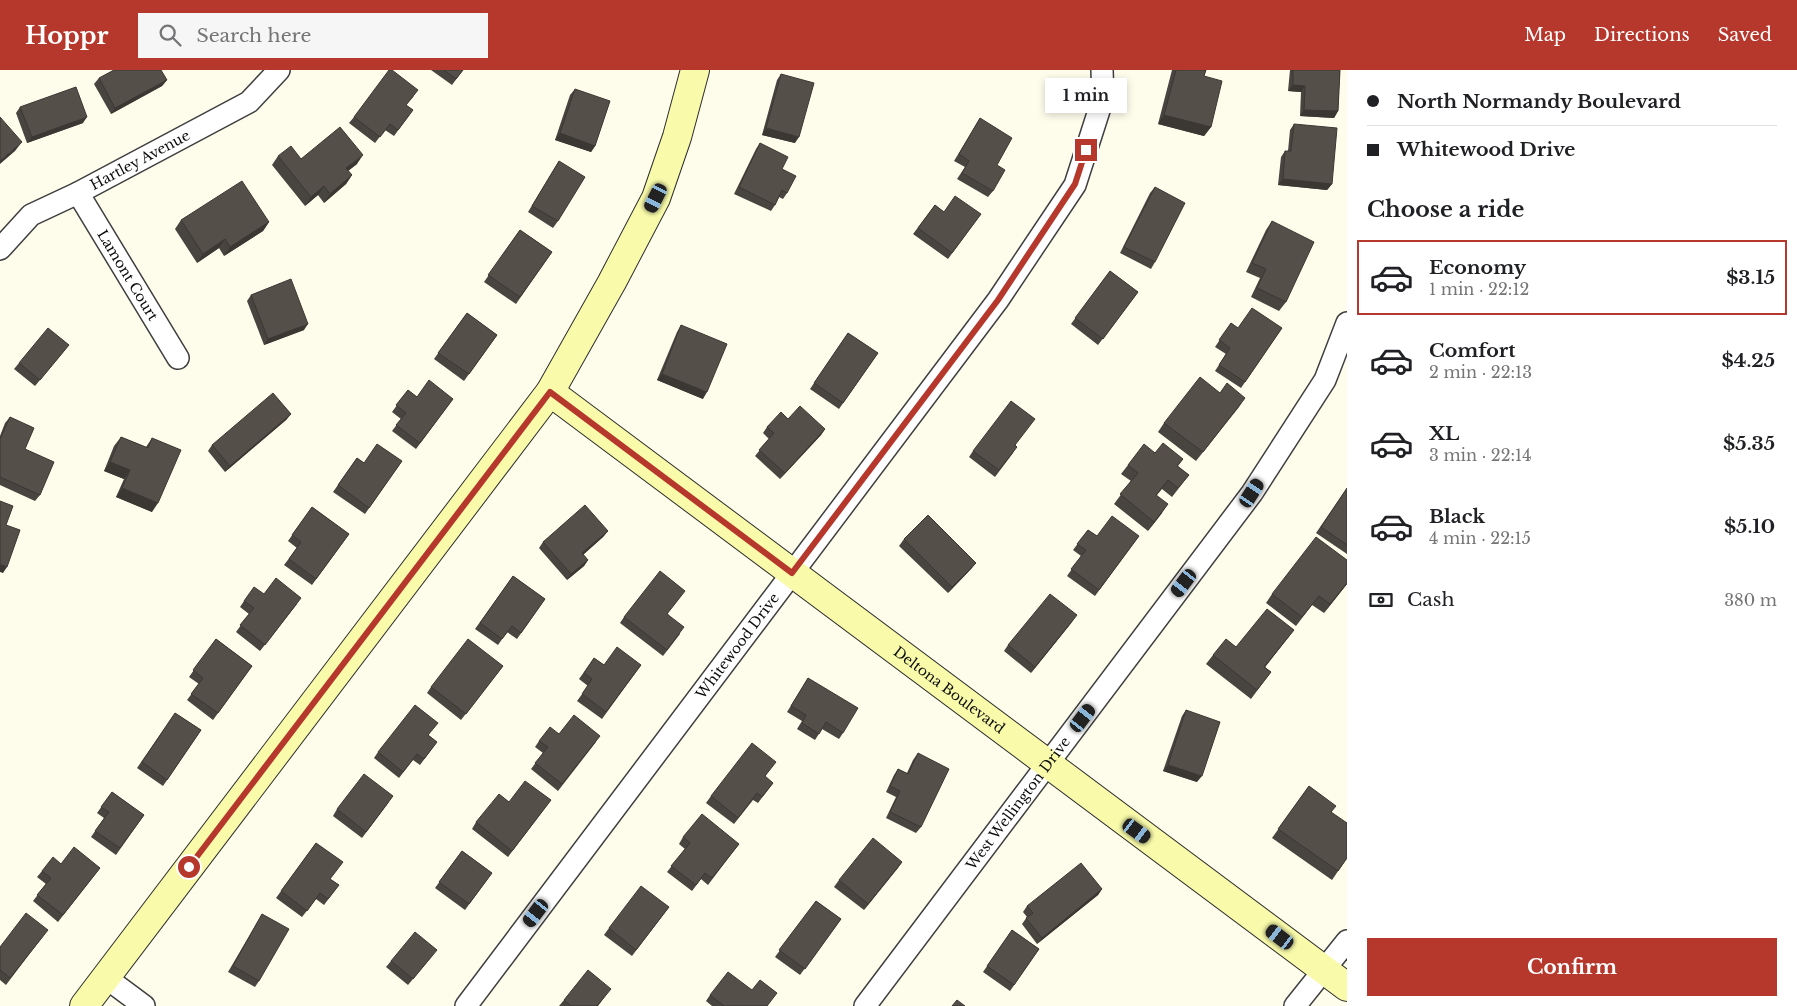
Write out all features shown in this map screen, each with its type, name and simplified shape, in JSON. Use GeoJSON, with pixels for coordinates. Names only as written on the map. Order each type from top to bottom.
{"type":"FeatureCollection","features":[{"type":"Feature","properties":{"kind":"street","name":"Hartley Avenue"},"geometry":{"type":"LineString","coordinates":[[0,248],[31,215],[78,193],[250,102],[279,70]]}},
{"type":"Feature","properties":{"kind":"street"},"geometry":{"type":"LineString","coordinates":[[84,1006],[550,392],[612,282],[656,198],[677,138],[695,70]]}},
{"type":"Feature","properties":{"kind":"street","name":"Whitewood Drive"},"geometry":{"type":"LineString","coordinates":[[466,1006],[998,300],[1075,184],[1103,98],[1102,70]]}},
{"type":"Feature","properties":{"kind":"street","name":"Lamont Court"},"geometry":{"type":"LineString","coordinates":[[78,193],[178,358]]}},
{"type":"Feature","properties":{"kind":"street","name":"West Wellington Drive"},"geometry":{"type":"LineString","coordinates":[[865,1006],[1252,493],[1325,380],[1347,323]]}},
{"type":"Feature","properties":{"kind":"street","name":"Deltona Boulevard"},"geometry":{"type":"LineString","coordinates":[[550,392],[1347,987]]}},
{"type":"Feature","properties":{"kind":"street"},"geometry":{"type":"LineString","coordinates":[[1295,1006],[1347,941]]}},
{"type":"Feature","properties":{"kind":"street"},"geometry":{"type":"LineString","coordinates":[[106,977],[144,1006]]}},
{"type":"Feature","properties":{"kind":"building"},"geometry":{"type":"Polygon","coordinates":[[[114,70],[161,70],[167,80],[115,108],[99,78],[114,70]]]}},
{"type":"Feature","properties":{"kind":"building"},"geometry":{"type":"Polygon","coordinates":[[[389,70],[392,70],[418,90],[406,105],[413,110],[398,130],[390,124],[380,137],[354,117],[389,70]]]}},
{"type":"Feature","properties":{"kind":"building"},"geometry":{"type":"Polygon","coordinates":[[[444,70],[463,70],[456,79],[444,70]]]}},
{"type":"Feature","properties":{"kind":"building"},"geometry":{"type":"Polygon","coordinates":[[[1176,70],[1206,70],[1204,76],[1222,81],[1211,127],[1164,115],[1176,70]]]}},
{"type":"Feature","properties":{"kind":"building"},"geometry":{"type":"Polygon","coordinates":[[[1293,70],[1340,70],[1338,111],[1304,110],[1305,86],[1293,85],[1293,70]]]}},
{"type":"Feature","properties":{"kind":"building"},"geometry":{"type":"Polygon","coordinates":[[[781,74],[814,83],[799,137],[766,128],[781,74]]]}},
{"type":"Feature","properties":{"kind":"building"},"geometry":{"type":"Polygon","coordinates":[[[76,87],[87,117],[32,137],[20,107],[76,87]]]}},
{"type":"Feature","properties":{"kind":"building"},"geometry":{"type":"Polygon","coordinates":[[[575,89],[610,101],[595,146],[560,133],[575,89]]]}},
{"type":"Feature","properties":{"kind":"building"},"geometry":{"type":"Polygon","coordinates":[[[0,117],[22,142],[0,161],[0,117]]]}},
{"type":"Feature","properties":{"kind":"building"},"geometry":{"type":"Polygon","coordinates":[[[980,118],[1012,138],[997,165],[1005,170],[993,191],[962,173],[969,161],[959,154],[980,118]]]}},
{"type":"Feature","properties":{"kind":"building"},"geometry":{"type":"Polygon","coordinates":[[[1294,124],[1337,128],[1332,184],[1283,179],[1285,151],[1291,151],[1294,124]]]}},
{"type":"Feature","properties":{"kind":"building"},"geometry":{"type":"Polygon","coordinates":[[[340,127],[363,155],[346,168],[352,175],[330,194],[324,186],[311,197],[278,156],[291,146],[301,159],[340,127]]]}},
{"type":"Feature","properties":{"kind":"building"},"geometry":{"type":"Polygon","coordinates":[[[760,143],[788,157],[782,169],[796,176],[787,193],[782,190],[775,205],[739,187],[760,143]]]}},
{"type":"Feature","properties":{"kind":"building"},"geometry":{"type":"Polygon","coordinates":[[[559,161],[585,177],[558,221],[532,206],[559,161]]]}},
{"type":"Feature","properties":{"kind":"building"},"geometry":{"type":"Polygon","coordinates":[[[242,181],[269,222],[230,247],[225,239],[203,254],[181,220],[242,181]]]}},
{"type":"Feature","properties":{"kind":"building"},"geometry":{"type":"Polygon","coordinates":[[[1155,187],[1185,203],[1155,262],[1124,247],[1155,187]]]}},
{"type":"Feature","properties":{"kind":"building"},"geometry":{"type":"Polygon","coordinates":[[[955,196],[981,214],[952,253],[918,228],[935,205],[944,212],[955,196]]]}},
{"type":"Feature","properties":{"kind":"building"},"geometry":{"type":"Polygon","coordinates":[[[1272,221],[1314,242],[1286,302],[1257,288],[1266,269],[1252,263],[1272,221]]]}},
{"type":"Feature","properties":{"kind":"building"},"geometry":{"type":"Polygon","coordinates":[[[520,230],[552,252],[520,297],[488,275],[520,230]]]}},
{"type":"Feature","properties":{"kind":"building"},"geometry":{"type":"Polygon","coordinates":[[[1110,271],[1138,292],[1103,339],[1075,318],[1110,271]]]}},
{"type":"Feature","properties":{"kind":"building"},"geometry":{"type":"Polygon","coordinates":[[[291,279],[308,324],[268,339],[251,295],[291,279]]]}},
{"type":"Feature","properties":{"kind":"building"},"geometry":{"type":"Polygon","coordinates":[[[1252,308],[1282,328],[1245,382],[1219,365],[1230,348],[1219,340],[1231,323],[1238,328],[1252,308]]]}},
{"type":"Feature","properties":{"kind":"building"},"geometry":{"type":"Polygon","coordinates":[[[467,313],[497,335],[469,374],[438,353],[467,313]]]}},
{"type":"Feature","properties":{"kind":"building"},"geometry":{"type":"Polygon","coordinates":[[[681,325],[727,344],[707,392],[662,374],[681,325]]]}},
{"type":"Feature","properties":{"kind":"building"},"geometry":{"type":"Polygon","coordinates":[[[48,328],[69,345],[40,380],[19,363],[48,328]]]}},
{"type":"Feature","properties":{"kind":"building"},"geometry":{"type":"Polygon","coordinates":[[[848,333],[878,353],[843,403],[814,383],[848,333]]]}},
{"type":"Feature","properties":{"kind":"building"},"geometry":{"type":"Polygon","coordinates":[[[1200,377],[1220,393],[1227,383],[1245,398],[1203,452],[1164,423],[1200,377]]]}},
{"type":"Feature","properties":{"kind":"building"},"geometry":{"type":"Polygon","coordinates":[[[429,380],[453,399],[420,443],[396,425],[406,413],[396,405],[408,390],[417,397],[429,380]]]}},
{"type":"Feature","properties":{"kind":"building"},"geometry":{"type":"Polygon","coordinates":[[[273,393],[291,414],[230,466],[212,445],[273,393]]]}},
{"type":"Feature","properties":{"kind":"building"},"geometry":{"type":"Polygon","coordinates":[[[1011,401],[1035,419],[999,470],[973,451],[1011,401]]]}},
{"type":"Feature","properties":{"kind":"building"},"geometry":{"type":"Polygon","coordinates":[[[800,406],[825,429],[785,473],[759,450],[774,433],[767,427],[781,412],[788,419],[800,406]]]}},
{"type":"Feature","properties":{"kind":"building"},"geometry":{"type":"Polygon","coordinates":[[[10,417],[34,428],[25,449],[54,462],[40,495],[0,477],[0,439],[10,417]]]}},
{"type":"Feature","properties":{"kind":"building"},"geometry":{"type":"Polygon","coordinates":[[[121,437],[148,448],[152,438],[181,450],[158,503],[122,488],[130,470],[110,462],[121,437]]]}},
{"type":"Feature","properties":{"kind":"building"},"geometry":{"type":"Polygon","coordinates":[[[1163,443],[1183,459],[1177,466],[1189,475],[1178,488],[1168,480],[1156,495],[1168,504],[1154,522],[1120,494],[1138,473],[1128,465],[1144,444],[1155,453],[1163,443]]]}},
{"type":"Feature","properties":{"kind":"building"},"geometry":{"type":"Polygon","coordinates":[[[377,444],[402,461],[369,508],[338,485],[357,458],[364,463],[377,444]]]}},
{"type":"Feature","properties":{"kind":"building"},"geometry":{"type":"Polygon","coordinates":[[[1347,488],[1347,545],[1321,527],[1347,488]]]}},
{"type":"Feature","properties":{"kind":"building"},"geometry":{"type":"Polygon","coordinates":[[[0,501],[13,506],[6,525],[20,530],[7,567],[0,564],[0,501]]]}},
{"type":"Feature","properties":{"kind":"building"},"geometry":{"type":"Polygon","coordinates":[[[585,505],[608,531],[582,553],[588,560],[571,574],[543,542],[585,505]]]}},
{"type":"Feature","properties":{"kind":"building"},"geometry":{"type":"Polygon","coordinates":[[[312,507],[349,534],[316,579],[289,559],[301,542],[292,535],[312,507]]]}},
{"type":"Feature","properties":{"kind":"building"},"geometry":{"type":"Polygon","coordinates":[[[928,515],[976,563],[952,587],[904,539],[928,515]]]}},
{"type":"Feature","properties":{"kind":"building"},"geometry":{"type":"Polygon","coordinates":[[[1112,516],[1139,536],[1099,590],[1071,569],[1086,550],[1077,544],[1088,530],[1097,536],[1112,516]]]}},
{"type":"Feature","properties":{"kind":"building"},"geometry":{"type":"Polygon","coordinates":[[[1316,537],[1347,560],[1347,583],[1330,604],[1319,596],[1302,617],[1272,594],[1316,537]]]}},
{"type":"Feature","properties":{"kind":"building"},"geometry":{"type":"Polygon","coordinates":[[[660,571],[685,591],[667,614],[684,627],[667,650],[624,617],[660,571]]]}},
{"type":"Feature","properties":{"kind":"building"},"geometry":{"type":"Polygon","coordinates":[[[513,576],[545,599],[521,633],[512,626],[502,639],[480,623],[513,576]]]}},
{"type":"Feature","properties":{"kind":"building"},"geometry":{"type":"Polygon","coordinates":[[[276,578],[301,598],[265,645],[240,625],[254,608],[244,601],[254,587],[264,594],[276,578]]]}},
{"type":"Feature","properties":{"kind":"building"},"geometry":{"type":"Polygon","coordinates":[[[1050,594],[1077,615],[1035,667],[1008,645],[1050,594]]]}},
{"type":"Feature","properties":{"kind":"building"},"geometry":{"type":"Polygon","coordinates":[[[1267,609],[1294,630],[1264,667],[1271,672],[1257,690],[1213,655],[1226,639],[1236,647],[1267,609]]]}},
{"type":"Feature","properties":{"kind":"building"},"geometry":{"type":"Polygon","coordinates":[[[216,639],[252,666],[218,713],[191,694],[203,678],[193,670],[216,639]]]}},
{"type":"Feature","properties":{"kind":"building"},"geometry":{"type":"Polygon","coordinates":[[[468,639],[503,666],[466,714],[431,687],[468,639]]]}},
{"type":"Feature","properties":{"kind":"building"},"geometry":{"type":"Polygon","coordinates":[[[617,647],[641,665],[606,712],[582,694],[592,679],[584,673],[594,658],[604,665],[617,647]]]}},
{"type":"Feature","properties":{"kind":"building"},"geometry":{"type":"Polygon","coordinates":[[[808,678],[858,708],[843,733],[826,722],[819,734],[802,723],[806,715],[791,706],[808,678]]]}},
{"type":"Feature","properties":{"kind":"building"},"geometry":{"type":"Polygon","coordinates":[[[415,705],[438,723],[428,735],[437,742],[424,759],[417,754],[403,772],[378,752],[415,705]]]}},
{"type":"Feature","properties":{"kind":"building"},"geometry":{"type":"Polygon","coordinates":[[[1186,710],[1220,722],[1202,776],[1168,765],[1186,710]]]}},
{"type":"Feature","properties":{"kind":"building"},"geometry":{"type":"Polygon","coordinates":[[[175,713],[201,730],[167,780],[142,762],[175,713]]]}},
{"type":"Feature","properties":{"kind":"building"},"geometry":{"type":"Polygon","coordinates":[[[574,715],[600,736],[562,784],[535,763],[548,747],[539,741],[550,727],[559,734],[574,715]]]}},
{"type":"Feature","properties":{"kind":"building"},"geometry":{"type":"Polygon","coordinates":[[[752,743],[776,762],[765,776],[773,783],[762,797],[757,793],[738,818],[711,796],[752,743]]]}},
{"type":"Feature","properties":{"kind":"building"},"geometry":{"type":"Polygon","coordinates":[[[918,753],[949,769],[921,827],[890,812],[900,791],[890,786],[898,769],[908,774],[918,753]]]}},
{"type":"Feature","properties":{"kind":"building"},"geometry":{"type":"Polygon","coordinates":[[[364,774],[393,796],[366,832],[337,809],[364,774]]]}},
{"type":"Feature","properties":{"kind":"building"},"geometry":{"type":"Polygon","coordinates":[[[525,781],[551,800],[512,851],[476,822],[499,794],[509,802],[525,781]]]}},
{"type":"Feature","properties":{"kind":"building"},"geometry":{"type":"Polygon","coordinates":[[[1309,786],[1336,806],[1331,812],[1347,823],[1347,858],[1338,871],[1278,829],[1309,786]]]}},
{"type":"Feature","properties":{"kind":"building"},"geometry":{"type":"Polygon","coordinates":[[[112,792],[144,815],[120,848],[95,831],[109,812],[101,807],[112,792]]]}},
{"type":"Feature","properties":{"kind":"building"},"geometry":{"type":"Polygon","coordinates":[[[702,814],[739,844],[712,878],[705,873],[696,885],[671,866],[690,843],[683,837],[702,814]]]}},
{"type":"Feature","properties":{"kind":"building"},"geometry":{"type":"Polygon","coordinates":[[[873,838],[902,862],[868,904],[839,880],[873,838]]]}},
{"type":"Feature","properties":{"kind":"building"},"geometry":{"type":"Polygon","coordinates":[[[316,843],[343,862],[330,879],[339,885],[328,899],[320,893],[307,911],[281,891],[316,843]]]}},
{"type":"Feature","properties":{"kind":"building"},"geometry":{"type":"Polygon","coordinates":[[[74,847],[100,868],[63,915],[37,895],[51,878],[42,871],[53,857],[61,864],[74,847]]]}},
{"type":"Feature","properties":{"kind":"building"},"geometry":{"type":"Polygon","coordinates":[[[462,851],[492,873],[469,904],[439,882],[462,851]]]}},
{"type":"Feature","properties":{"kind":"building"},"geometry":{"type":"Polygon","coordinates":[[[1081,863],[1102,889],[1042,938],[1026,918],[1033,913],[1027,906],[1081,863]]]}},
{"type":"Feature","properties":{"kind":"building"},"geometry":{"type":"Polygon","coordinates":[[[641,886],[669,907],[636,950],[609,928],[641,886]]]}},
{"type":"Feature","properties":{"kind":"building"},"geometry":{"type":"Polygon","coordinates":[[[816,901],[841,919],[805,969],[779,950],[816,901]]]}},
{"type":"Feature","properties":{"kind":"building"},"geometry":{"type":"Polygon","coordinates":[[[26,913],[48,930],[10,978],[0,970],[0,947],[26,913]]]}},
{"type":"Feature","properties":{"kind":"building"},"geometry":{"type":"Polygon","coordinates":[[[262,914],[289,929],[259,981],[233,966],[262,914]]]}},
{"type":"Feature","properties":{"kind":"building"},"geometry":{"type":"Polygon","coordinates":[[[1012,930],[1039,949],[1014,985],[987,966],[1012,930]]]}},
{"type":"Feature","properties":{"kind":"building"},"geometry":{"type":"Polygon","coordinates":[[[415,932],[437,950],[413,979],[391,961],[415,932]]]}},
{"type":"Feature","properties":{"kind":"building"},"geometry":{"type":"Polygon","coordinates":[[[588,970],[611,989],[597,1006],[571,1006],[564,1000],[588,970]]]}},
{"type":"Feature","properties":{"kind":"building"},"geometry":{"type":"Polygon","coordinates":[[[728,972],[752,990],[760,980],[777,993],[767,1006],[724,1006],[710,995],[728,972]]]}},
{"type":"Feature","properties":{"kind":"building"},"geometry":{"type":"Polygon","coordinates":[[[957,1000],[965,1006],[952,1006],[957,1000]]]}},
{"type":"Feature","properties":{"kind":"route"},"geometry":{"type":"LineString","coordinates":[[189,867],[550,392],[792,573],[998,300],[1075,184],[1086,150]]}}]}
